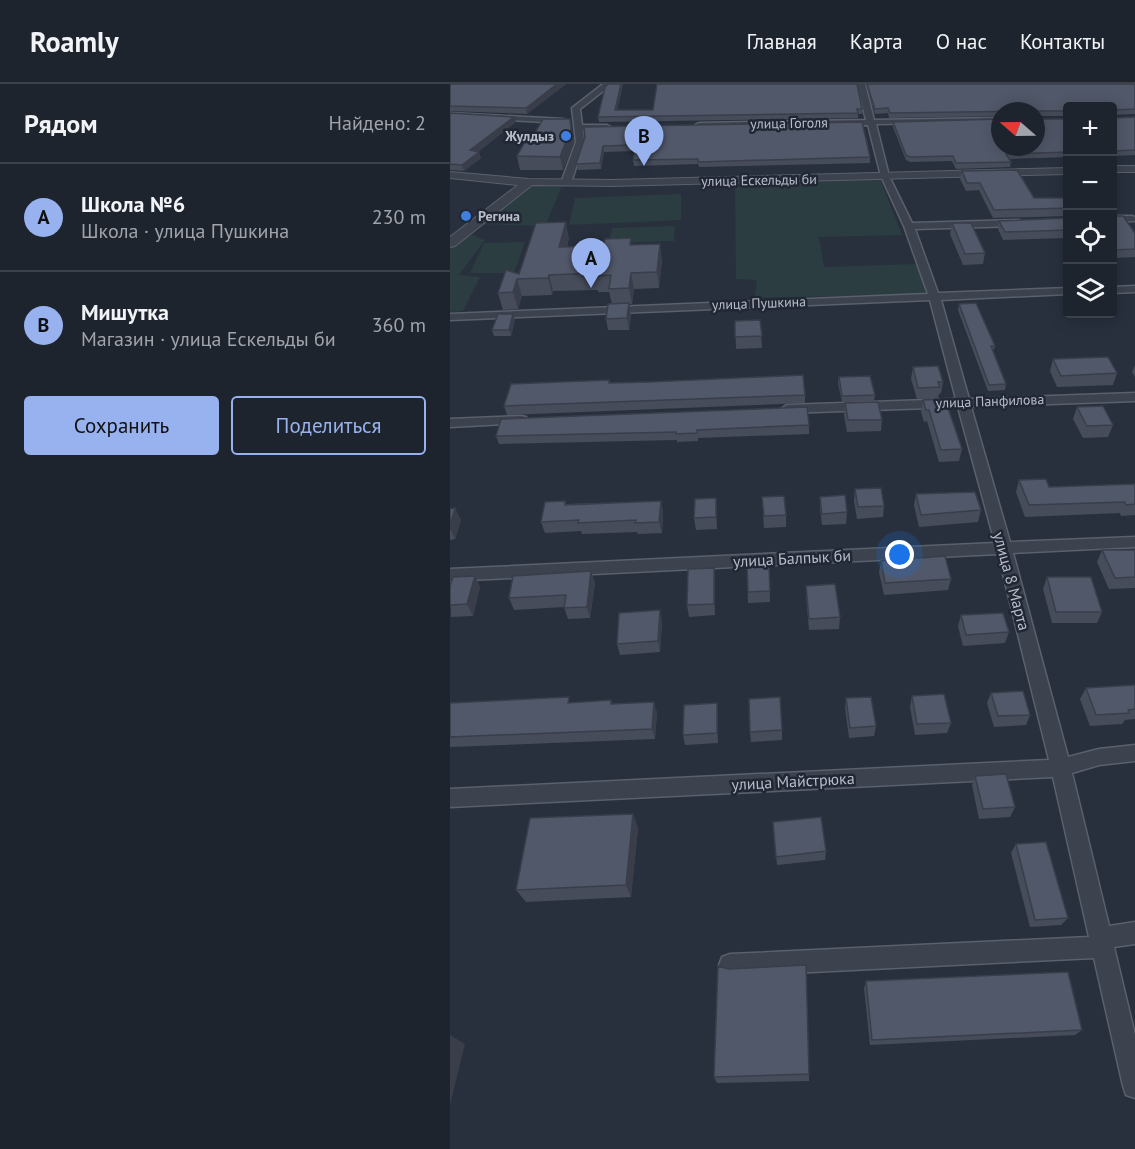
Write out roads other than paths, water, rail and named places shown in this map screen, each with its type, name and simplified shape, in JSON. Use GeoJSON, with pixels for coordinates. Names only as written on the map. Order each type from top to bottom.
{"type":"FeatureCollection","features":[{"type":"Feature","properties":{"kind":"street"},"geometry":{"type":"LineString","coordinates":[[566,183],[580,142],[576,108],[608,84]]}},
{"type":"Feature","properties":{"kind":"street","name":"улица 8 Марта"},"geometry":{"type":"LineString","coordinates":[[861,84],[885,176],[909,226],[933,296],[1004,548],[1061,768],[1135,1086]]}},
{"type":"Feature","properties":{"kind":"street"},"geometry":{"type":"LineString","coordinates":[[450,116],[613,127]]}},
{"type":"Feature","properties":{"kind":"street","name":"улица Гоголя"},"geometry":{"type":"LineString","coordinates":[[694,125],[991,120]]}},
{"type":"Feature","properties":{"kind":"street"},"geometry":{"type":"LineString","coordinates":[[1117,170],[1135,169]]}},
{"type":"Feature","properties":{"kind":"street","name":"улица Ескельды би"},"geometry":{"type":"LineString","coordinates":[[450,175],[566,183],[1063,171]]}},
{"type":"Feature","properties":{"kind":"street"},"geometry":{"type":"LineString","coordinates":[[450,243],[529,182]]}},
{"type":"Feature","properties":{"kind":"street"},"geometry":{"type":"LineString","coordinates":[[1117,219],[1132,219]]}},
{"type":"Feature","properties":{"kind":"street"},"geometry":{"type":"LineString","coordinates":[[909,226],[1034,222]]}},
{"type":"Feature","properties":{"kind":"street"},"geometry":{"type":"LineString","coordinates":[[1117,290],[1135,289]]}},
{"type":"Feature","properties":{"kind":"street","name":"улица Пушкина"},"geometry":{"type":"LineString","coordinates":[[450,317],[1063,291]]}},
{"type":"Feature","properties":{"kind":"street","name":"улица Панфилова"},"geometry":{"type":"LineString","coordinates":[[772,410],[1135,397]]}},
{"type":"Feature","properties":{"kind":"street"},"geometry":{"type":"LineString","coordinates":[[450,423],[534,419]]}},
{"type":"Feature","properties":{"kind":"street","name":"улица Балпык би"},"geometry":{"type":"LineString","coordinates":[[450,575],[1135,542]]}},
{"type":"Feature","properties":{"kind":"street","name":"улица Майстрюка"},"geometry":{"type":"LineString","coordinates":[[450,798],[1061,768],[1099,758],[1135,753]]}},
{"type":"Feature","properties":{"kind":"street"},"geometry":{"type":"LineString","coordinates":[[730,965],[1101,942],[1135,933]]}},
{"type":"Feature","properties":{"kind":"place","name":"Жулдыз"},"geometry":{"type":"Point","coordinates":[566,136]}},
{"type":"Feature","properties":{"kind":"place","name":"Мишутка"},"geometry":{"type":"Point","coordinates":[644,166]}},
{"type":"Feature","properties":{"kind":"place","name":"Регина"},"geometry":{"type":"Point","coordinates":[466,216]}},
{"type":"Feature","properties":{"kind":"place","name":"Школа №6"},"geometry":{"type":"Point","coordinates":[591,288]}}]}
